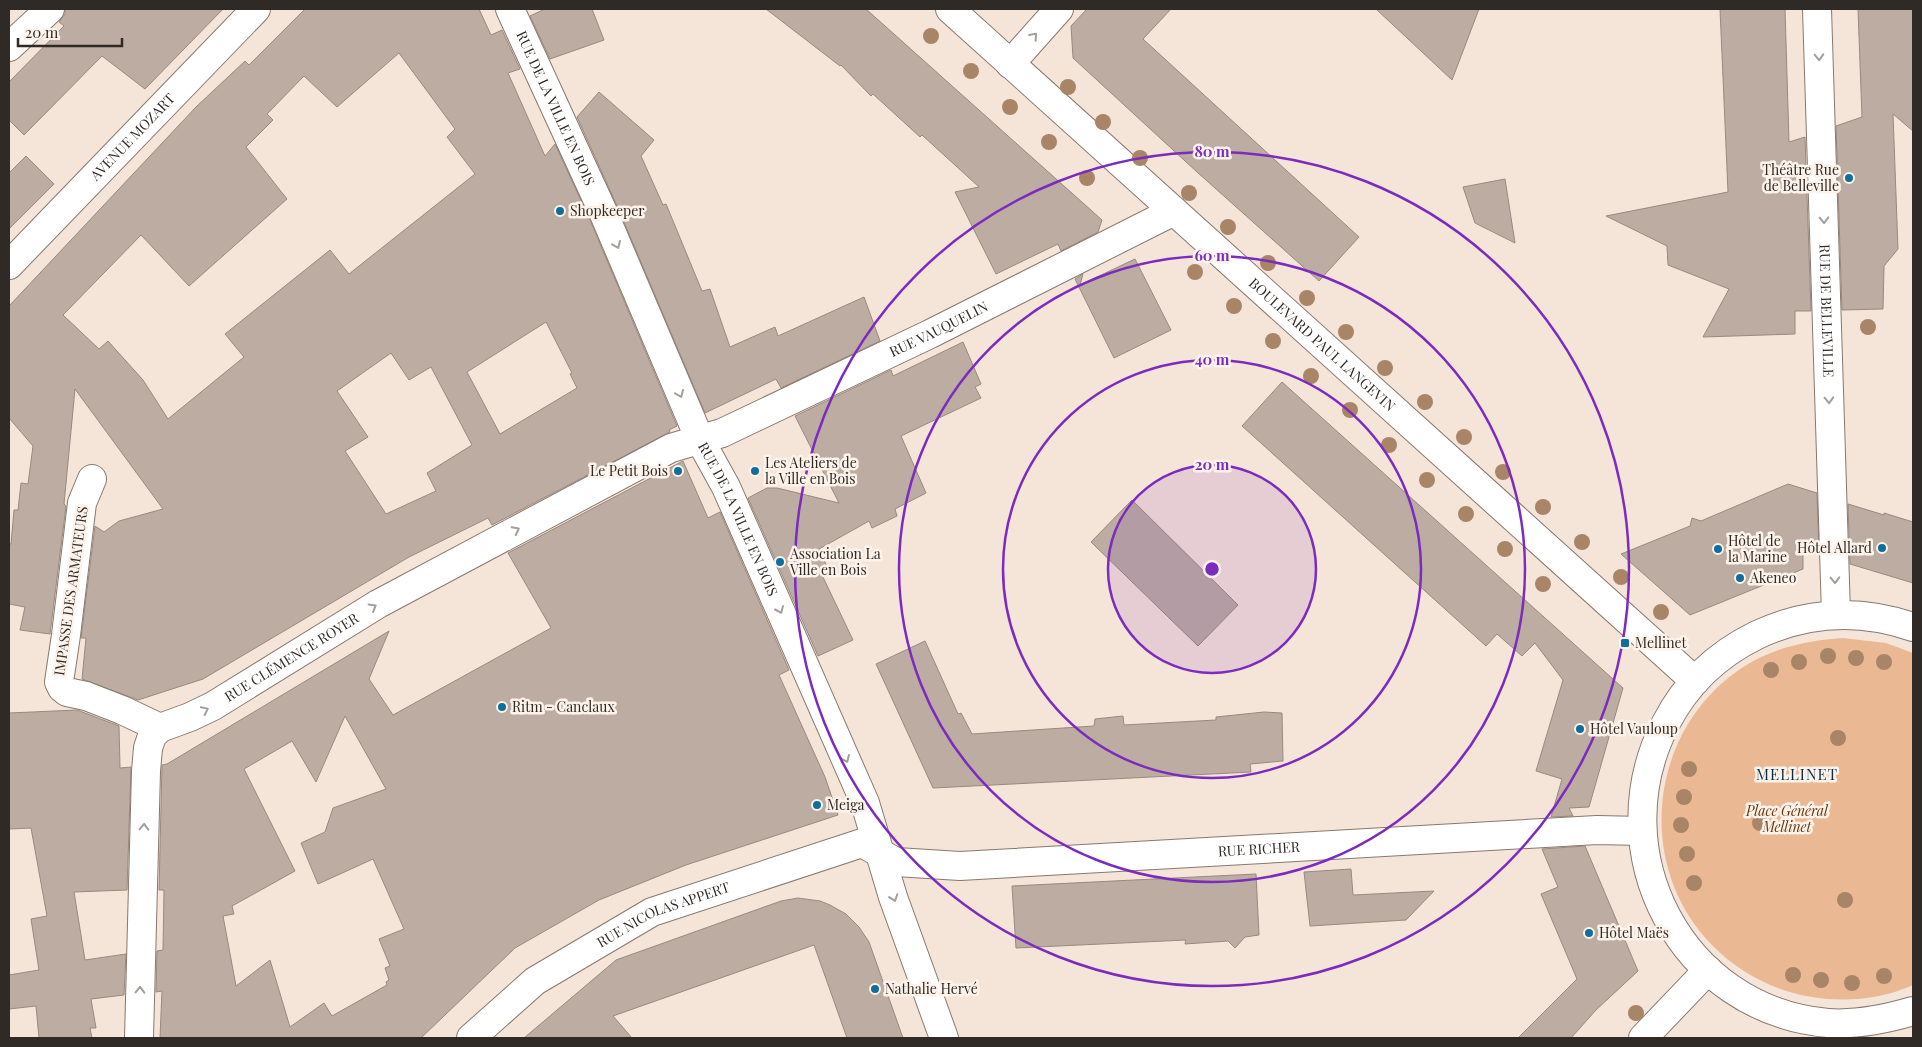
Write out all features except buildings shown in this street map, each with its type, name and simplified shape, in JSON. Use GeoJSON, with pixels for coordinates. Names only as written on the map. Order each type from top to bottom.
{"type":"FeatureCollection","features":[{"type":"Feature","properties":{"kind":"street"},"geometry":{"type":"LineString","coordinates":[[9,47],[50,9]]}},
{"type":"Feature","properties":{"kind":"street","name":"AVENUE MOZART"},"geometry":{"type":"LineString","coordinates":[[9,265],[256,9]]}},
{"type":"Feature","properties":{"kind":"street","name":"RUE DE LA VILLE EN BOIS"},"geometry":{"type":"LineString","coordinates":[[510,9],[604,214],[700,440],[726,487],[865,803],[894,897],[944,1038]]}},
{"type":"Feature","properties":{"kind":"street","name":"BOULEVARD PAUL LANGEVIN"},"geometry":{"type":"LineString","coordinates":[[950,9],[1695,681]]}},
{"type":"Feature","properties":{"kind":"street"},"geometry":{"type":"LineString","coordinates":[[1010,64],[1059,9]]}},
{"type":"Feature","properties":{"kind":"street","name":"RUE DE BELLEVILLE"},"geometry":{"type":"LineString","coordinates":[[1817,9],[1836,614]]}},
{"type":"Feature","properties":{"kind":"street","name":"RUE VAUQUELIN"},"geometry":{"type":"LineString","coordinates":[[700,440],[722,433],[930,334],[1174,211]]}},
{"type":"Feature","properties":{"kind":"street","name":"RUE CLÉMENCE ROYER"},"geometry":{"type":"LineString","coordinates":[[160,728],[213,706],[387,599],[671,448],[700,440]]}},
{"type":"Feature","properties":{"kind":"street","name":"IMPASSE DES ARMATEURS"},"geometry":{"type":"LineString","coordinates":[[92,478],[82,503],[59,682],[67,692],[86,696],[160,728]]}},
{"type":"Feature","properties":{"kind":"street"},"geometry":{"type":"LineString","coordinates":[[1913,627],[1893,620],[1836,614],[1799,620],[1771,628],[1744,641],[1720,658],[1695,681],[1672,711],[1658,739],[1648,769],[1642,800],[1642,831],[1646,861],[1653,889],[1679,939],[1708,970],[1738,993],[1770,1009],[1799,1018],[1856,1030],[1913,1011]]}},
{"type":"Feature","properties":{"kind":"street"},"geometry":{"type":"LineString","coordinates":[[139,1038],[146,771],[148,748],[152,736],[160,728]]}},
{"type":"Feature","properties":{"kind":"street","name":"RUE RICHER"},"geometry":{"type":"LineString","coordinates":[[879,852],[896,862],[960,866],[1587,831],[1642,831]]}},
{"type":"Feature","properties":{"kind":"street","name":"RUE NICOLAS APPERT"},"geometry":{"type":"LineString","coordinates":[[471,1038],[535,981],[652,912],[862,843],[879,852]]}},
{"type":"Feature","properties":{"kind":"street"},"geometry":{"type":"LineString","coordinates":[[1643,1038],[1708,970]]}},
{"type":"Feature","properties":{"kind":"green space","name":"Place Général Mellinet"},"geometry":{"type":"Polygon","coordinates":[[[1843,638],[1886,643],[1913,653],[1913,985],[1874,997],[1847,1000],[1806,996],[1780,989],[1745,972],[1714,947],[1687,912],[1670,874],[1662,833],[1664,791],[1675,751],[1694,714],[1723,683],[1759,658],[1790,646],[1843,638]]]}},
{"type":"Feature","properties":{"kind":"place","name":"Théâtre Rue de Belleville"},"geometry":{"type":"Point","coordinates":[1849,178]}},
{"type":"Feature","properties":{"kind":"place","name":"Shopkeeper"},"geometry":{"type":"Point","coordinates":[560,211]}},
{"type":"Feature","properties":{"kind":"place","name":"Le Petit Bois"},"geometry":{"type":"Point","coordinates":[678,471]}},
{"type":"Feature","properties":{"kind":"place","name":"Les Ateliers de la Ville en Bois"},"geometry":{"type":"Point","coordinates":[755,471]}},
{"type":"Feature","properties":{"kind":"place","name":"Hôtel Allard"},"geometry":{"type":"Point","coordinates":[1882,548]}},
{"type":"Feature","properties":{"kind":"place","name":"Hôtel de la Marine"},"geometry":{"type":"Point","coordinates":[1718,549]}},
{"type":"Feature","properties":{"kind":"place","name":"Association La Ville en Bois"},"geometry":{"type":"Point","coordinates":[780,562]}},
{"type":"Feature","properties":{"kind":"place","name":"Akeneo"},"geometry":{"type":"Point","coordinates":[1740,578]}},
{"type":"Feature","properties":{"kind":"place","name":"Mellinet"},"geometry":{"type":"Point","coordinates":[1625,643]}},
{"type":"Feature","properties":{"kind":"place","name":"Ritm - Canclaux"},"geometry":{"type":"Point","coordinates":[502,707]}},
{"type":"Feature","properties":{"kind":"place","name":"Hôtel Vauloup"},"geometry":{"type":"Point","coordinates":[1580,729]}},
{"type":"Feature","properties":{"kind":"place","name":"Meiga"},"geometry":{"type":"Point","coordinates":[817,805]}},
{"type":"Feature","properties":{"kind":"place","name":"Hôtel Maës"},"geometry":{"type":"Point","coordinates":[1589,933]}},
{"type":"Feature","properties":{"kind":"place","name":"Nathalie Hervé"},"geometry":{"type":"Point","coordinates":[875,989]}},
{"type":"Feature","properties":{"kind":"district","name":"MELLINET"},"geometry":{"type":"Point","coordinates":[1797,775]}}]}
